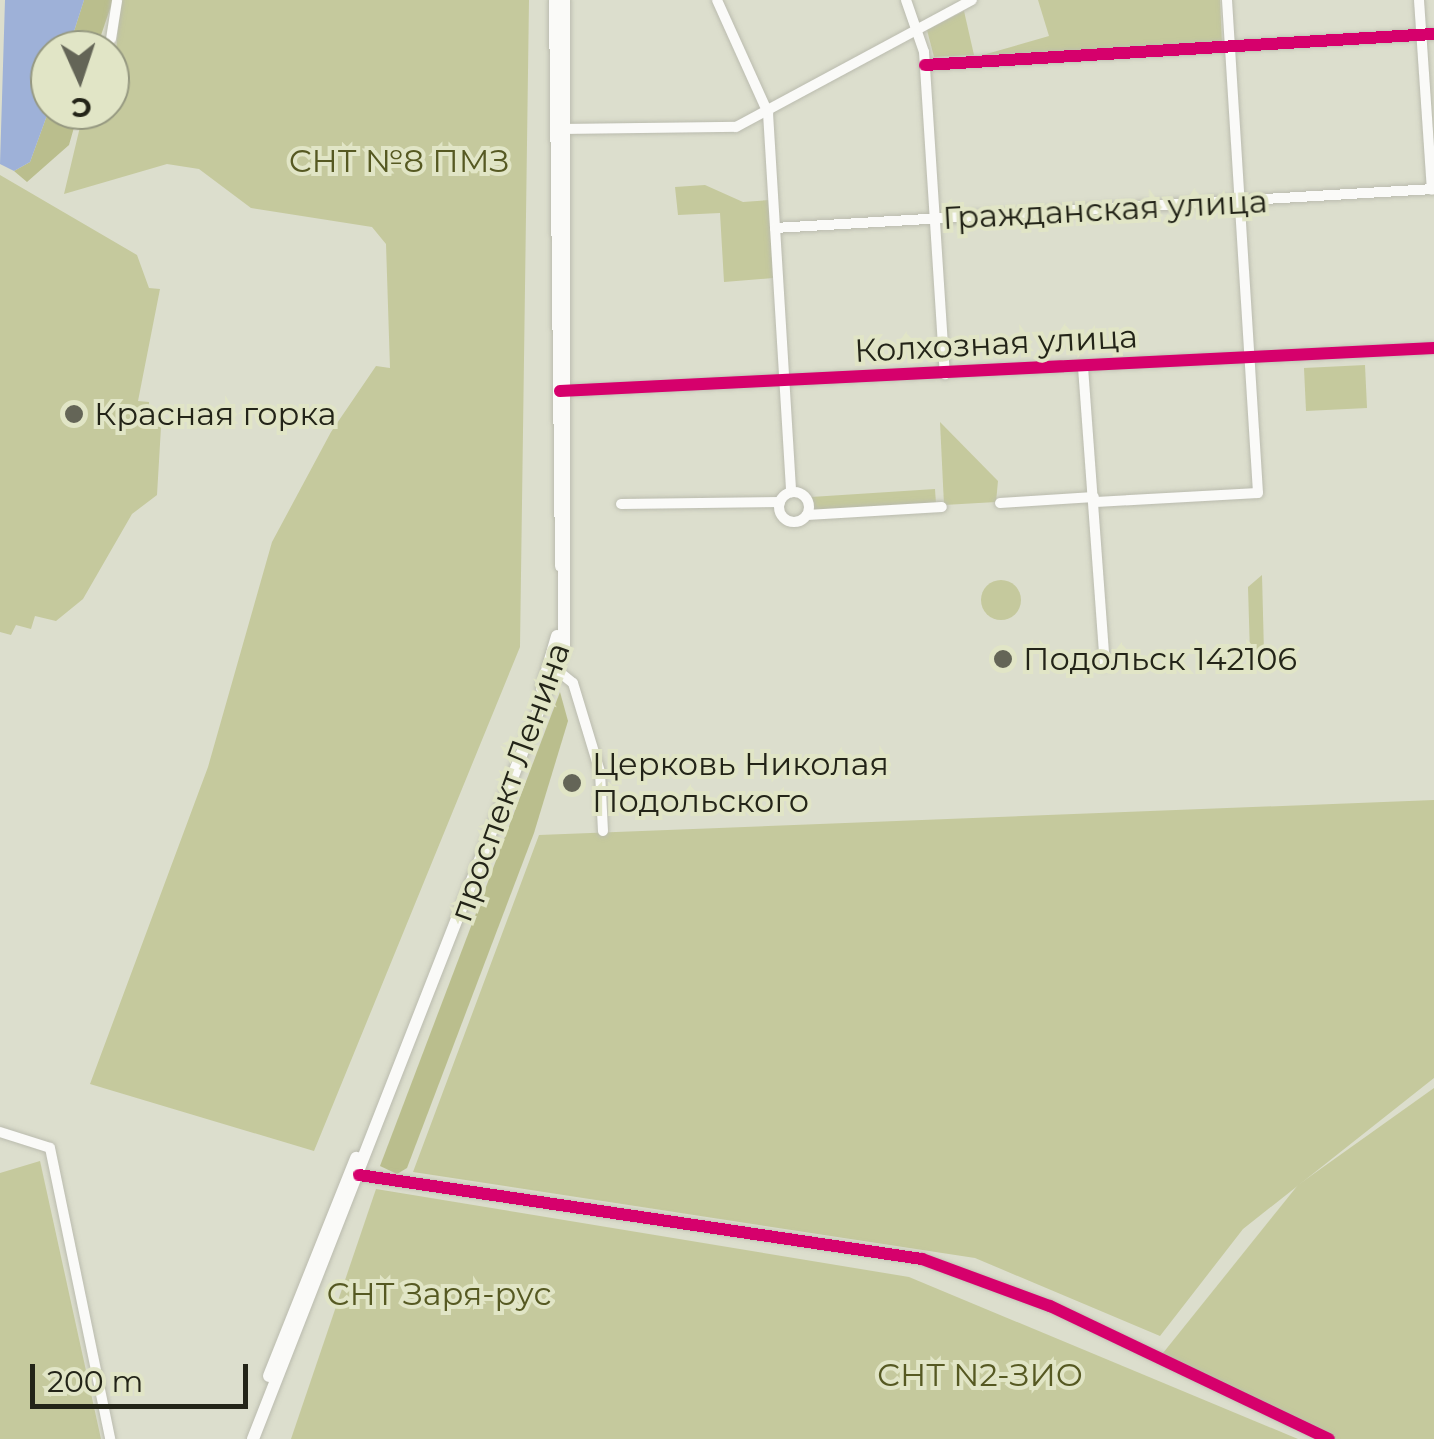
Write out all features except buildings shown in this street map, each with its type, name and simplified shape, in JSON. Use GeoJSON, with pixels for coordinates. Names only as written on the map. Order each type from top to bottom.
{"type":"FeatureCollection","features":[{"type":"Feature","properties":{"kind":"main road","name":"проспект Ленина"},"geometry":{"type":"LineString","coordinates":[[353,1180],[558,670],[570,592],[555,0]]}},
{"type":"Feature","properties":{"kind":"main road","name":"проспект Ленина"},"geometry":{"type":"LineString","coordinates":[[353,1180],[556,643],[565,391],[564,0]]}},
{"type":"Feature","properties":{"kind":"main road"},"geometry":{"type":"LineString","coordinates":[[244,1439],[353,1180]]}},
{"type":"Feature","properties":{"kind":"main road"},"geometry":{"type":"LineString","coordinates":[[253,1439],[353,1180]]}},
{"type":"Feature","properties":{"kind":"street"},"geometry":{"type":"LineString","coordinates":[[113,30],[116,0]]}},
{"type":"Feature","properties":{"kind":"street"},"geometry":{"type":"LineString","coordinates":[[717,0],[768,113],[791,492]]}},
{"type":"Feature","properties":{"kind":"street"},"geometry":{"type":"LineString","coordinates":[[906,0],[921,28],[925,65],[945,374]]}},
{"type":"Feature","properties":{"kind":"street"},"geometry":{"type":"LineString","coordinates":[[566,128],[736,127],[972,0]]}},
{"type":"Feature","properties":{"kind":"street"},"geometry":{"type":"LineString","coordinates":[[1000,503],[1258,492],[1227,0]]}},
{"type":"Feature","properties":{"kind":"street"},"geometry":{"type":"LineString","coordinates":[[1419,0],[1428,35],[1433,190]]}},
{"type":"Feature","properties":{"kind":"street"},"geometry":{"type":"LineString","coordinates":[[925,65],[1428,35]]}},
{"type":"Feature","properties":{"kind":"street","name":"Гражданская улица"},"geometry":{"type":"LineString","coordinates":[[775,228],[1433,190]]}},
{"type":"Feature","properties":{"kind":"street","name":"Колхозная улица"},"geometry":{"type":"LineString","coordinates":[[565,391],[1434,348]]}},
{"type":"Feature","properties":{"kind":"street"},"geometry":{"type":"LineString","coordinates":[[1083,367],[1105,664]]}},
{"type":"Feature","properties":{"kind":"street"},"geometry":{"type":"LineString","coordinates":[[621,504],[780,502],[791,492]]}},
{"type":"Feature","properties":{"kind":"street"},"geometry":{"type":"LineString","coordinates":[[791,492],[805,496],[807,515]]}},
{"type":"Feature","properties":{"kind":"street"},"geometry":{"type":"LineString","coordinates":[[780,502],[785,520],[807,515],[942,507]]}},
{"type":"Feature","properties":{"kind":"street"},"geometry":{"type":"LineString","coordinates":[[558,670],[572,683],[600,772],[603,831]]}},
{"type":"Feature","properties":{"kind":"street"},"geometry":{"type":"LineString","coordinates":[[0,1132],[50,1148],[110,1439]]}},
{"type":"Feature","properties":{"kind":"street"},"geometry":{"type":"LineString","coordinates":[[353,1180],[922,1259],[1050,1306],[1330,1439]]}},
{"type":"Feature","properties":{"kind":"green space"},"geometry":{"type":"Polygon","coordinates":[[[84,0],[113,0],[103,30],[74,30],[84,0]]]}},
{"type":"Feature","properties":{"kind":"green space","name":"СНТ №8 ПМЗ"},"geometry":{"type":"Polygon","coordinates":[[[121,0],[529,0],[520,647],[314,1151],[90,1084],[208,767],[272,542],[331,432],[376,366],[390,368],[386,244],[372,227],[251,208],[199,169],[167,164],[64,194],[79,130],[130,130],[130,30],[118,30],[121,0]]]}},
{"type":"Feature","properties":{"kind":"green space"},"geometry":{"type":"Polygon","coordinates":[[[1038,0],[1220,0],[1222,43],[983,55],[1049,36],[1038,0]]]}},
{"type":"Feature","properties":{"kind":"green space"},"geometry":{"type":"Polygon","coordinates":[[[964,11],[974,55],[934,57],[927,30],[964,11]]]}},
{"type":"Feature","properties":{"kind":"green space"},"geometry":{"type":"Polygon","coordinates":[[[42,130],[73,130],[69,145],[27,182],[14,171],[30,162],[42,130]]]}},
{"type":"Feature","properties":{"kind":"green space","name":"Красная горка"},"geometry":{"type":"Polygon","coordinates":[[[0,175],[137,255],[149,288],[160,289],[138,401],[149,402],[148,425],[161,427],[157,495],[132,514],[83,599],[56,621],[35,616],[31,629],[16,625],[11,635],[0,632],[0,175]]]}},
{"type":"Feature","properties":{"kind":"green space"},"geometry":{"type":"Polygon","coordinates":[[[705,185],[743,202],[769,200],[773,278],[724,282],[720,213],[678,215],[675,187],[705,185]]]}},
{"type":"Feature","properties":{"kind":"green space"},"geometry":{"type":"Polygon","coordinates":[[[1365,365],[1367,408],[1306,411],[1304,368],[1365,365]]]}},
{"type":"Feature","properties":{"kind":"green space"},"geometry":{"type":"Polygon","coordinates":[[[940,422],[998,481],[996,502],[944,505],[940,422]]]}},
{"type":"Feature","properties":{"kind":"green space"},"geometry":{"type":"Polygon","coordinates":[[[935,489],[936,504],[812,512],[811,497],[935,489]]]}},
{"type":"Feature","properties":{"kind":"green space"},"geometry":{"type":"Polygon","coordinates":[[[1262,575],[1264,653],[1250,654],[1248,587],[1262,575]]]}},
{"type":"Feature","properties":{"kind":"green space"},"geometry":{"type":"Polygon","coordinates":[[[1001,580],[1015,586],[1021,600],[1015,614],[1001,620],[987,614],[981,600],[987,586],[1001,580]]]}},
{"type":"Feature","properties":{"kind":"green space"},"geometry":{"type":"Polygon","coordinates":[[[560,692],[568,721],[534,833],[407,1168],[397,1174],[380,1166],[560,692]]]}},
{"type":"Feature","properties":{"kind":"green space"},"geometry":{"type":"Polygon","coordinates":[[[1434,800],[1434,1078],[1243,1229],[1160,1336],[975,1258],[413,1172],[539,835],[1434,800]]]}},
{"type":"Feature","properties":{"kind":"green space"},"geometry":{"type":"Polygon","coordinates":[[[1434,1088],[1434,1439],[1330,1439],[1159,1358],[1298,1185],[1434,1088]]]}},
{"type":"Feature","properties":{"kind":"green space"},"geometry":{"type":"Polygon","coordinates":[[[40,1161],[101,1439],[0,1439],[0,1173],[40,1161]]]}},
{"type":"Feature","properties":{"kind":"green space"},"geometry":{"type":"Polygon","coordinates":[[[376,1189],[909,1277],[1298,1439],[291,1439],[376,1189]]]}},
{"type":"Feature","properties":{"kind":"water"},"geometry":{"type":"Polygon","coordinates":[[[5,0],[84,0],[74,30],[30,30],[30,130],[42,130],[30,162],[14,171],[0,164],[5,0]]]}},
{"type":"Feature","properties":{"kind":"cycle path"},"geometry":{"type":"LineString","coordinates":[[925,65],[1434,34]]}},
{"type":"Feature","properties":{"kind":"cycle path"},"geometry":{"type":"LineString","coordinates":[[560,391],[1434,348]]}},
{"type":"Feature","properties":{"kind":"cycle path"},"geometry":{"type":"LineString","coordinates":[[359,1175],[922,1259],[1050,1306],[1329,1439]]}},
{"type":"Feature","properties":{"kind":"place","name":"Красная горка"},"geometry":{"type":"Point","coordinates":[74,414]}},
{"type":"Feature","properties":{"kind":"place","name":"Подольск 142106"},"geometry":{"type":"Point","coordinates":[1003,659]}},
{"type":"Feature","properties":{"kind":"place","name":"Церковь Николая Подольского"},"geometry":{"type":"Point","coordinates":[572,783]}},
{"type":"Feature","properties":{"kind":"park label","name":"СНТ Заря-рус"},"geometry":{"type":"Point","coordinates":[439,1294]}},
{"type":"Feature","properties":{"kind":"park label","name":"СНТ N2-ЗИО"},"geometry":{"type":"Point","coordinates":[980,1375]}}]}
